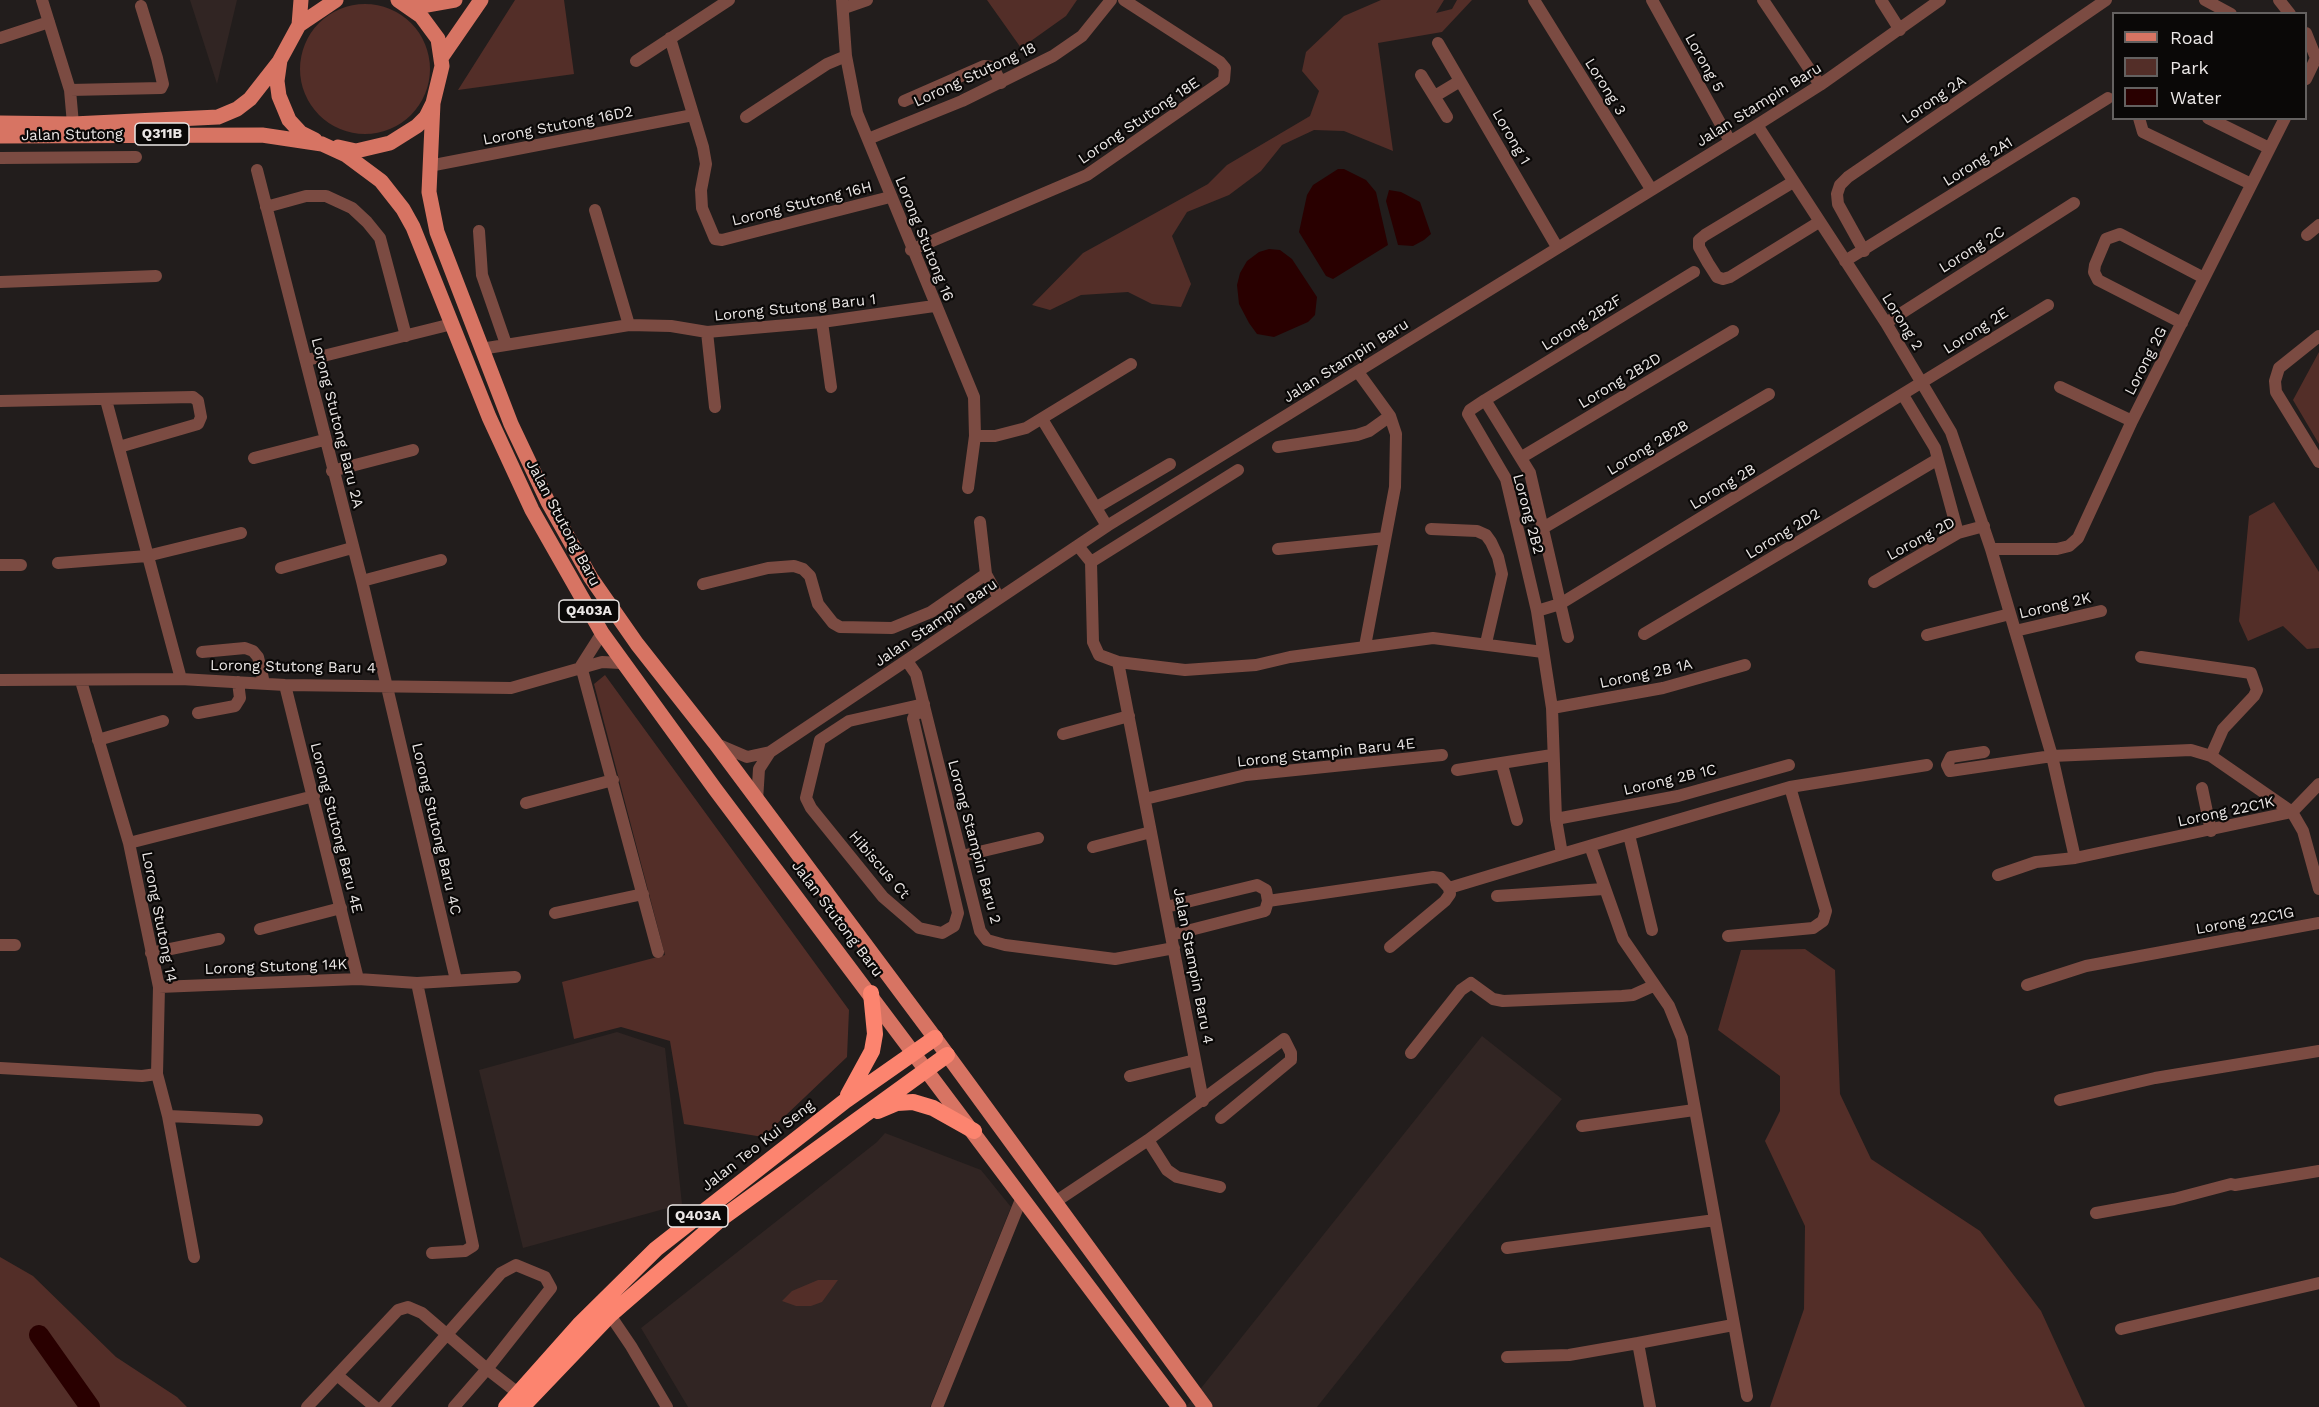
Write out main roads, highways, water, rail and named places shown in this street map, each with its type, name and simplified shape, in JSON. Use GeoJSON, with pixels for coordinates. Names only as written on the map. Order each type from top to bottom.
{"type":"FeatureCollection","features":[{"type":"Feature","properties":{"kind":"highway"},"geometry":{"type":"LineString","coordinates":[[845,1101],[872,1051],[874,1034],[870,993]]}},
{"type":"Feature","properties":{"kind":"highway","name":"Q403A"},"geometry":{"type":"LineString","coordinates":[[915,1052],[935,1038]]}},
{"type":"Feature","properties":{"kind":"highway","name":"Jalan Teo Kui Seng"},"geometry":{"type":"LineString","coordinates":[[520,1400],[593,1310],[657,1249],[845,1101],[915,1052]]}},
{"type":"Feature","properties":{"kind":"highway"},"geometry":{"type":"LineString","coordinates":[[926,1067],[947,1055]]}},
{"type":"Feature","properties":{"kind":"highway","name":"Jalan Teo Kui Seng"},"geometry":{"type":"LineString","coordinates":[[506,1407],[520,1400],[610,1315],[722,1218],[926,1067]]}},
{"type":"Feature","properties":{"kind":"highway"},"geometry":{"type":"LineString","coordinates":[[856,1119],[897,1103],[913,1102],[933,1108],[974,1131]]}},
{"type":"Feature","properties":{"kind":"main road"},"geometry":{"type":"LineString","coordinates":[[299,25],[301,0]]}},
{"type":"Feature","properties":{"kind":"main road"},"geometry":{"type":"LineString","coordinates":[[299,25],[336,0]]}},
{"type":"Feature","properties":{"kind":"main road"},"geometry":{"type":"LineString","coordinates":[[402,2],[455,0]]}},
{"type":"Feature","properties":{"kind":"main road"},"geometry":{"type":"LineString","coordinates":[[441,58],[481,0]]}},
{"type":"Feature","properties":{"kind":"main road"},"geometry":{"type":"LineString","coordinates":[[402,2],[429,26],[438,39],[441,58]]}},
{"type":"Feature","properties":{"kind":"main road","name":"Jalan Stutong"},"geometry":{"type":"LineString","coordinates":[[0,123],[73,124],[218,117],[237,109],[250,99],[280,60],[299,25]]}},
{"type":"Feature","properties":{"kind":"main road","name":"Jalan Stutong Baru"},"geometry":{"type":"LineString","coordinates":[[441,58],[433,103],[429,166],[429,192],[437,232],[508,416],[548,502],[591,578],[637,644],[715,743],[935,1038],[1205,1407]]}},
{"type":"Feature","properties":{"kind":"main road"},"geometry":{"type":"LineString","coordinates":[[280,60],[277,81],[279,96],[290,120],[301,133],[322,144],[356,151],[390,143],[417,126],[426,117],[433,103]]}},
{"type":"Feature","properties":{"kind":"main road","name":"Jalan Stutong"},"geometry":{"type":"LineString","coordinates":[[0,136],[262,135],[322,144]]}},
{"type":"Feature","properties":{"kind":"main road","name":"Jalan Stutong Baru"},"geometry":{"type":"LineString","coordinates":[[322,144],[346,155],[381,181],[403,209],[423,250],[489,417],[532,510],[602,633],[715,789],[915,1052],[1179,1407]]}},
{"type":"Feature","properties":{"kind":"water"},"geometry":{"type":"Polygon","coordinates":[[[1338,169],[1344,169],[1366,180],[1376,192],[1388,245],[1333,279],[1326,276],[1299,232],[1307,195],[1313,185],[1338,169]]]}},
{"type":"Feature","properties":{"kind":"water"},"geometry":{"type":"Polygon","coordinates":[[[1389,190],[1401,192],[1420,202],[1431,234],[1424,240],[1413,246],[1398,245],[1386,201],[1389,190]]]}},
{"type":"Feature","properties":{"kind":"water"},"geometry":{"type":"Polygon","coordinates":[[[1269,249],[1280,250],[1292,259],[1317,297],[1315,315],[1308,322],[1274,337],[1257,334],[1249,323],[1239,304],[1237,285],[1240,273],[1247,261],[1259,252],[1269,249]]]}},
{"type":"Feature","properties":{"kind":"waterway"},"geometry":{"type":"LineString","coordinates":[[39,1335],[90,1407]]}}]}
